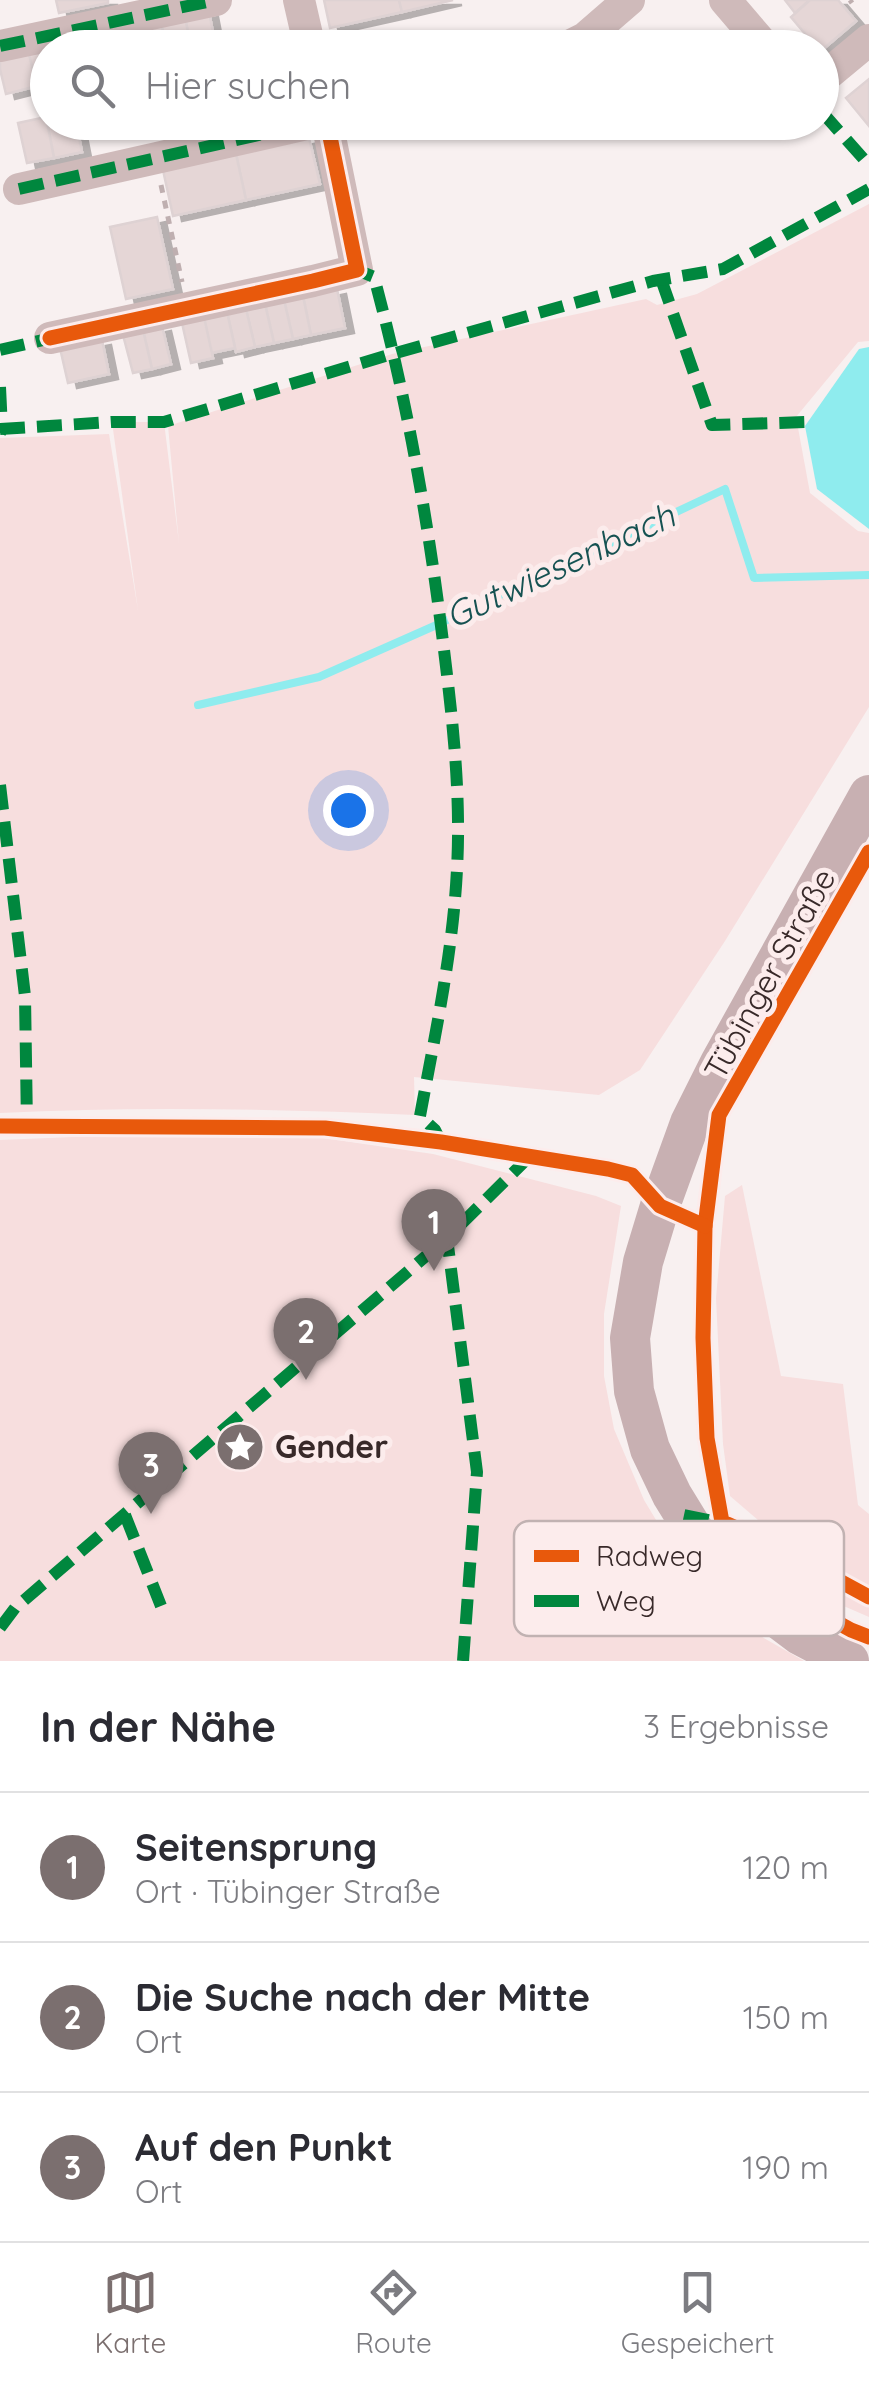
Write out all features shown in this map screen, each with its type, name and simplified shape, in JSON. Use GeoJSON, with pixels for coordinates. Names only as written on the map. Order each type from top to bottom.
{"type":"FeatureCollection","features":[{"type":"Feature","properties":{"kind":"main road","name":"Tübinger Straße"},"geometry":{"type":"LineString","coordinates":[[688,1521],[650,1449],[634,1391],[630,1338],[643,1262],[690,1123],[869,794]]}},
{"type":"Feature","properties":{"kind":"main road","name":"Tübinger Straße"},"geometry":{"type":"LineString","coordinates":[[800,1636],[849,1661]]}},
{"type":"Feature","properties":{"kind":"street"},"geometry":{"type":"LineString","coordinates":[[75,30],[216,0]]}},
{"type":"Feature","properties":{"kind":"street"},"geometry":{"type":"LineString","coordinates":[[298,0],[306,30]]}},
{"type":"Feature","properties":{"kind":"street"},"geometry":{"type":"LineString","coordinates":[[593,30],[629,0]]}},
{"type":"Feature","properties":{"kind":"street"},"geometry":{"type":"LineString","coordinates":[[725,0],[751,30]]}},
{"type":"Feature","properties":{"kind":"street"},"geometry":{"type":"LineString","coordinates":[[0,46],[30,40]]}},
{"type":"Feature","properties":{"kind":"street"},"geometry":{"type":"LineString","coordinates":[[839,65],[869,40]]}},
{"type":"Feature","properties":{"kind":"street"},"geometry":{"type":"LineString","coordinates":[[19,190],[238,140]]}},
{"type":"Feature","properties":{"kind":"street"},"geometry":{"type":"LineString","coordinates":[[50,338],[356,270],[331,140]]}},
{"type":"Feature","properties":{"kind":"path"},"geometry":{"type":"LineString","coordinates":[[156,159],[188,309]]}},
{"type":"Feature","properties":{"kind":"shaded area"},"geometry":{"type":"Polygon","coordinates":[[[869,204],[869,341],[858,342],[796,417],[810,493],[858,531],[869,533],[869,707],[725,941],[640,1070],[599,1095],[414,1077],[415,1115],[208,1109],[0,1113],[0,438],[109,434],[138,610],[112,422],[164,422],[179,543],[168,426],[392,354],[646,299],[657,305],[697,294],[869,204]]]}},
{"type":"Feature","properties":{"kind":"shaded area"},"geometry":{"type":"Polygon","coordinates":[[[96,1136],[323,1138],[433,1154],[621,1206],[604,1314],[604,1376],[614,1429],[657,1521],[514,1521],[514,1636],[760,1636],[804,1661],[0,1661],[0,1140],[96,1136]]]}},
{"type":"Feature","properties":{"kind":"shaded area"},"geometry":{"type":"Polygon","coordinates":[[[742,1185],[781,1376],[843,1384],[858,1505],[869,1514],[869,1617],[844,1606],[844,1521],[760,1521],[730,1496],[723,1444],[716,1298],[725,1196],[742,1185]]]}},
{"type":"Feature","properties":{"kind":"water"},"geometry":{"type":"Polygon","coordinates":[[[869,347],[869,529],[817,489],[805,426],[859,349],[869,347]]]}},
{"type":"Feature","properties":{"kind":"building"},"geometry":{"type":"Polygon","coordinates":[[[56,0],[108,0],[108,3],[59,13],[56,0]]]}},
{"type":"Feature","properties":{"kind":"building"},"geometry":{"type":"Polygon","coordinates":[[[324,0],[399,0],[402,12],[330,28],[324,0]]]}},
{"type":"Feature","properties":{"kind":"building"},"geometry":{"type":"Polygon","coordinates":[[[399,0],[453,0],[402,12],[399,0]]]}},
{"type":"Feature","properties":{"kind":"building"},"geometry":{"type":"Polygon","coordinates":[[[785,0],[810,0],[795,13],[785,0]]]}},
{"type":"Feature","properties":{"kind":"building"},"geometry":{"type":"Polygon","coordinates":[[[810,0],[838,0],[856,21],[839,36],[839,30],[802,30],[791,17],[810,0]]]}},
{"type":"Feature","properties":{"kind":"building"},"geometry":{"type":"Polygon","coordinates":[[[209,12],[212,30],[188,30],[185,17],[209,12]]]}},
{"type":"Feature","properties":{"kind":"building"},"geometry":{"type":"Polygon","coordinates":[[[185,17],[188,30],[163,30],[161,22],[185,17]]]}},
{"type":"Feature","properties":{"kind":"building"},"geometry":{"type":"Polygon","coordinates":[[[161,22],[163,30],[138,30],[137,27],[161,22]]]}},
{"type":"Feature","properties":{"kind":"building"},"geometry":{"type":"Polygon","coordinates":[[[28,51],[30,88],[6,94],[0,58],[28,51]]]}},
{"type":"Feature","properties":{"kind":"building"},"geometry":{"type":"Polygon","coordinates":[[[869,79],[869,126],[846,98],[869,79]]]}},
{"type":"Feature","properties":{"kind":"building"},"geometry":{"type":"Polygon","coordinates":[[[30,120],[30,140],[50,140],[54,158],[27,163],[18,123],[30,120]]]}},
{"type":"Feature","properties":{"kind":"building"},"geometry":{"type":"Polygon","coordinates":[[[50,140],[80,140],[82,152],[54,158],[50,140]]]}},
{"type":"Feature","properties":{"kind":"building"},"geometry":{"type":"Polygon","coordinates":[[[309,140],[320,184],[246,200],[236,154],[309,140]]]}},
{"type":"Feature","properties":{"kind":"building"},"geometry":{"type":"Polygon","coordinates":[[[236,154],[246,200],[173,216],[163,170],[236,154]]]}},
{"type":"Feature","properties":{"kind":"building"},"geometry":{"type":"Polygon","coordinates":[[[157,217],[173,289],[126,299],[110,227],[157,217]]]}},
{"type":"Feature","properties":{"kind":"building"},"geometry":{"type":"Polygon","coordinates":[[[337,289],[345,328],[311,335],[303,296],[337,289]]]}},
{"type":"Feature","properties":{"kind":"building"},"geometry":{"type":"Polygon","coordinates":[[[303,296],[311,335],[293,339],[284,300],[303,296]]]}},
{"type":"Feature","properties":{"kind":"building"},"geometry":{"type":"Polygon","coordinates":[[[284,300],[293,339],[274,343],[265,304],[284,300]]]}},
{"type":"Feature","properties":{"kind":"building"},"geometry":{"type":"Polygon","coordinates":[[[265,304],[274,343],[255,347],[246,309],[265,304]]]}},
{"type":"Feature","properties":{"kind":"building"},"geometry":{"type":"Polygon","coordinates":[[[246,309],[255,347],[236,352],[227,312],[246,309]]]}},
{"type":"Feature","properties":{"kind":"building"},"geometry":{"type":"Polygon","coordinates":[[[227,312],[235,348],[211,353],[204,317],[227,312]]]}},
{"type":"Feature","properties":{"kind":"building"},"geometry":{"type":"Polygon","coordinates":[[[204,317],[213,358],[191,363],[182,323],[204,317]]]}},
{"type":"Feature","properties":{"kind":"building"},"geometry":{"type":"Polygon","coordinates":[[[162,326],[171,364],[152,369],[143,330],[162,326]]]}},
{"type":"Feature","properties":{"kind":"building"},"geometry":{"type":"Polygon","coordinates":[[[143,330],[152,369],[133,373],[123,335],[143,330]]]}},
{"type":"Feature","properties":{"kind":"building"},"geometry":{"type":"Polygon","coordinates":[[[102,340],[109,374],[68,383],[60,348],[102,340]]]}},
{"type":"Feature","properties":{"kind":"waterway","name":"Gutwiesenbach"},"geometry":{"type":"LineString","coordinates":[[198,705],[319,677],[725,489],[754,578],[869,575]]}},
{"type":"Feature","properties":{"kind":"marked path"},"geometry":{"type":"LineString","coordinates":[[75,30],[216,0]]}},
{"type":"Feature","properties":{"kind":"marked path"},"geometry":{"type":"LineString","coordinates":[[0,46],[30,40]]}},
{"type":"Feature","properties":{"kind":"marked path"},"geometry":{"type":"LineString","coordinates":[[839,131],[869,165]]}},
{"type":"Feature","properties":{"kind":"marked path"},"geometry":{"type":"LineString","coordinates":[[19,189],[236,140]]}},
{"type":"Feature","properties":{"kind":"marked path"},"geometry":{"type":"LineString","coordinates":[[0,429],[164,422],[653,281],[723,269],[869,189]]}},
{"type":"Feature","properties":{"kind":"marked path"},"geometry":{"type":"LineString","coordinates":[[349,272],[357,270],[374,277],[397,369],[424,509],[450,705],[458,814],[455,900],[443,993],[420,1116],[441,1142]]}},
{"type":"Feature","properties":{"kind":"marked path"},"geometry":{"type":"LineString","coordinates":[[661,279],[712,425],[808,422]]}},
{"type":"Feature","properties":{"kind":"marked path"},"geometry":{"type":"LineString","coordinates":[[0,350],[56,337]]}},
{"type":"Feature","properties":{"kind":"marked path"},"geometry":{"type":"LineString","coordinates":[[0,387],[0,433]]}},
{"type":"Feature","properties":{"kind":"marked path"},"geometry":{"type":"LineString","coordinates":[[0,785],[25,996],[27,1126]]}},
{"type":"Feature","properties":{"kind":"marked path"},"geometry":{"type":"LineString","coordinates":[[463,1661],[477,1472],[447,1238],[530,1156]]}},
{"type":"Feature","properties":{"kind":"marked path"},"geometry":{"type":"LineString","coordinates":[[0,1628],[15,1608],[447,1238]]}},
{"type":"Feature","properties":{"kind":"marked path"},"geometry":{"type":"LineString","coordinates":[[125,1515],[161,1606]]}},
{"type":"Feature","properties":{"kind":"marked path"},"geometry":{"type":"LineString","coordinates":[[684,1515],[713,1521]]}},
{"type":"Feature","properties":{"kind":"cycle path"},"geometry":{"type":"LineString","coordinates":[[50,338],[357,270],[331,140]]}},
{"type":"Feature","properties":{"kind":"cycle path"},"geometry":{"type":"LineString","coordinates":[[722,1521],[707,1438],[703,1338],[705,1226],[719,1115],[869,852]]}},
{"type":"Feature","properties":{"kind":"cycle path"},"geometry":{"type":"LineString","coordinates":[[0,1126],[325,1128],[441,1142],[632,1175],[660,1206],[705,1226]]}},
{"type":"Feature","properties":{"kind":"cycle path"},"geometry":{"type":"LineString","coordinates":[[844,1583],[869,1597]]}},
{"type":"Feature","properties":{"kind":"cycle path"},"geometry":{"type":"LineString","coordinates":[[844,1626],[869,1637]]}},
{"type":"Feature","properties":{"kind":"place","name":"Seitensprung"},"geometry":{"type":"Point","coordinates":[434,1271]}},
{"type":"Feature","properties":{"kind":"place","name":"Die Suche nach der Mitte"},"geometry":{"type":"Point","coordinates":[306,1380]}},
{"type":"Feature","properties":{"kind":"place","name":"Gender"},"geometry":{"type":"Point","coordinates":[240,1447]}},
{"type":"Feature","properties":{"kind":"place","name":"Auf den Punkt"},"geometry":{"type":"Point","coordinates":[151,1514]}}]}
